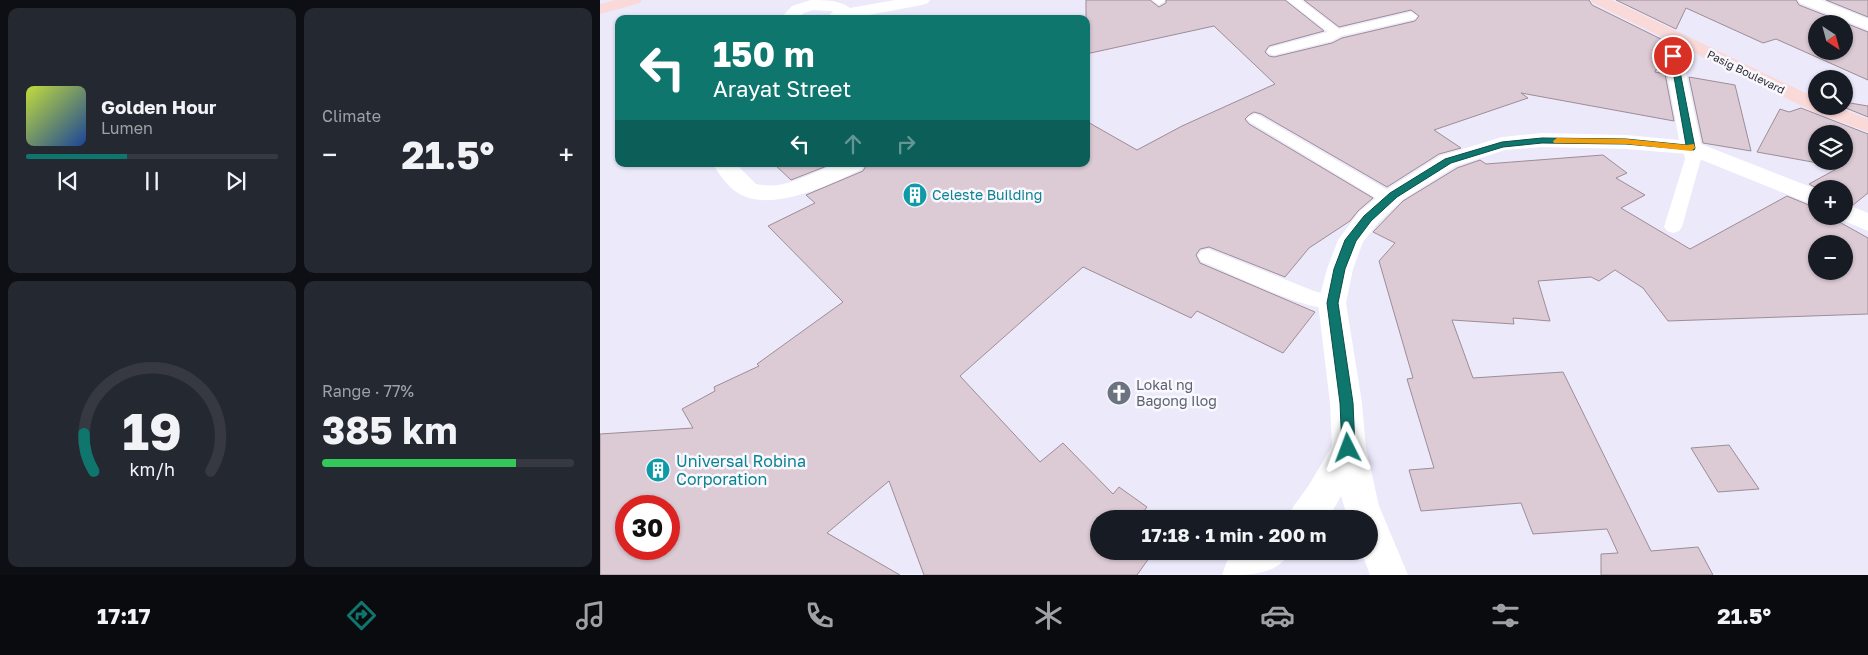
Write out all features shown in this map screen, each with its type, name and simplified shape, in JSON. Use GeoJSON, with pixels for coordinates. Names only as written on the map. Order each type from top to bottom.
{"type":"FeatureCollection","features":[{"type":"Feature","properties":{"kind":"main road"},"geometry":{"type":"LineString","coordinates":[[600,1],[604,0]]}},
{"type":"Feature","properties":{"kind":"main road"},"geometry":{"type":"LineString","coordinates":[[600,9],[634,0]]}},
{"type":"Feature","properties":{"kind":"main road","name":"Pasig Boulevard"},"geometry":{"type":"LineString","coordinates":[[1599,0],[1821,108],[1868,126]]}},
{"type":"Feature","properties":{"kind":"main road","name":"Pasig Boulevard"},"geometry":{"type":"LineString","coordinates":[[1627,0],[1808,88]]}},
{"type":"Feature","properties":{"kind":"main road"},"geometry":{"type":"LineString","coordinates":[[1853,112],[1868,121]]}},
{"type":"Feature","properties":{"kind":"street"},"geometry":{"type":"LineString","coordinates":[[838,13],[876,0]]}},
{"type":"Feature","properties":{"kind":"street"},"geometry":{"type":"LineString","coordinates":[[791,15],[800,4],[821,2],[838,13],[922,0]]}},
{"type":"Feature","properties":{"kind":"street"},"geometry":{"type":"LineString","coordinates":[[1806,0],[1868,25]]}},
{"type":"Feature","properties":{"kind":"street"},"geometry":{"type":"LineString","coordinates":[[1691,148],[1673,56],[1694,47]]}},
{"type":"Feature","properties":{"kind":"street"},"geometry":{"type":"LineString","coordinates":[[1363,510],[1348,448],[1346,403],[1332,303],[1340,269],[1351,240],[1368,218],[1390,199],[1448,161],[1502,144],[1542,140],[1626,142],[1691,148],[1808,195]]}},
{"type":"Feature","properties":{"kind":"street"},"geometry":{"type":"LineString","coordinates":[[727,167],[747,188],[770,192],[796,188],[847,167]]}},
{"type":"Feature","properties":{"kind":"street"},"geometry":{"type":"LineString","coordinates":[[1853,216],[1868,224]]}},
{"type":"Feature","properties":{"kind":"street"},"geometry":{"type":"LineString","coordinates":[[1313,510],[1322,497],[1348,448]]}},
{"type":"Feature","properties":{"kind":"street"},"geometry":{"type":"LineString","coordinates":[[1378,546],[1390,575]]}},
{"type":"Feature","properties":{"kind":"street"},"geometry":{"type":"LineString","coordinates":[[1241,575],[1260,560]]}},
{"type":"Feature","properties":{"kind":"lane"},"geometry":{"type":"LineString","coordinates":[[1293,0],[1337,33]]}},
{"type":"Feature","properties":{"kind":"lane"},"geometry":{"type":"LineString","coordinates":[[1274,51],[1327,38],[1337,33],[1411,16]]}},
{"type":"Feature","properties":{"kind":"lane"},"geometry":{"type":"LineString","coordinates":[[1255,119],[1390,199]]}},
{"type":"Feature","properties":{"kind":"lane"},"geometry":{"type":"LineString","coordinates":[[1672,228],[1694,159],[1691,148]]}},
{"type":"Feature","properties":{"kind":"lane"},"geometry":{"type":"LineString","coordinates":[[1208,256],[1310,298],[1332,303]]}},
{"type":"Feature","properties":{"kind":"building"},"geometry":{"type":"Polygon","coordinates":[[[1086,0],[1150,0],[1159,7],[1166,3],[1166,0],[1285,0],[1324,31],[1269,46],[1265,52],[1269,56],[1274,57],[1332,43],[1342,38],[1415,21],[1419,16],[1411,10],[1339,27],[1304,0],[1589,0],[1592,5],[1669,43],[1655,72],[1665,74],[1674,121],[1521,93],[1528,98],[1434,130],[1461,148],[1439,154],[1387,187],[1261,114],[1254,112],[1249,115],[1245,119],[1249,124],[1373,198],[1350,221],[1309,248],[1285,277],[1209,247],[1200,249],[1196,255],[1200,263],[1315,312],[1283,353],[1197,311],[1191,318],[1083,267],[960,376],[1040,462],[1063,443],[1113,494],[1119,487],[1147,507],[1145,510],[1090,510],[1090,560],[1148,560],[1137,575],[924,575],[889,481],[827,533],[900,575],[600,575],[600,434],[693,428],[682,409],[715,391],[714,387],[759,366],[757,364],[843,302],[768,226],[815,203],[806,195],[863,171],[865,167],[1090,167],[1090,123],[1137,150],[1182,126],[1275,84],[1214,26],[1090,53],[1090,15],[1086,15],[1086,0]]]}},
{"type":"Feature","properties":{"kind":"building"},"geometry":{"type":"Polygon","coordinates":[[[1616,0],[1796,0],[1799,5],[1825,15],[1808,15],[1808,53],[1776,39],[1763,43],[1686,8],[1676,29],[1616,0]]]}},
{"type":"Feature","properties":{"kind":"building"},"geometry":{"type":"Polygon","coordinates":[[[1826,0],[1868,0],[1868,17],[1826,0]]]}},
{"type":"Feature","properties":{"kind":"building"},"geometry":{"type":"Polygon","coordinates":[[[1853,26],[1868,32],[1868,80],[1853,73],[1853,70],[1846,70],[1823,60],[1853,60],[1853,26]]]}},
{"type":"Feature","properties":{"kind":"building"},"geometry":{"type":"Polygon","coordinates":[[[1689,77],[1735,85],[1751,151],[1703,143],[1689,77]]]}},
{"type":"Feature","properties":{"kind":"building"},"geometry":{"type":"Polygon","coordinates":[[[1853,104],[1868,106],[1868,117],[1853,111],[1853,104]]]}},
{"type":"Feature","properties":{"kind":"building"},"geometry":{"type":"Polygon","coordinates":[[[1801,108],[1808,111],[1808,115],[1819,115],[1845,125],[1808,125],[1808,161],[1757,152],[1780,109],[1789,112],[1801,108]]]}},
{"type":"Feature","properties":{"kind":"building"},"geometry":{"type":"Polygon","coordinates":[[[1853,128],[1868,134],[1868,193],[1853,205],[1853,180],[1816,180],[1835,170],[1853,170],[1853,128]]]}},
{"type":"Feature","properties":{"kind":"building"},"geometry":{"type":"Polygon","coordinates":[[[1603,155],[1627,173],[1616,178],[1645,195],[1621,208],[1690,249],[1787,196],[1808,205],[1808,225],[1845,225],[1868,238],[1868,314],[1668,321],[1643,288],[1615,270],[1599,281],[1591,277],[1538,281],[1550,321],[1513,318],[1514,324],[1452,320],[1473,378],[1563,372],[1651,551],[1698,547],[1713,575],[1601,575],[1601,554],[1618,553],[1607,529],[1533,534],[1521,503],[1421,511],[1409,470],[1434,468],[1407,379],[1413,378],[1379,261],[1395,243],[1373,232],[1403,201],[1457,168],[1480,160],[1486,164],[1603,155]]]}},
{"type":"Feature","properties":{"kind":"building"},"geometry":{"type":"Polygon","coordinates":[[[777,167],[824,167],[791,180],[777,167]]]}},
{"type":"Feature","properties":{"kind":"building"},"geometry":{"type":"Polygon","coordinates":[[[1729,445],[1759,489],[1718,492],[1691,448],[1729,445]]]}},
{"type":"Feature","properties":{"kind":"slow traffic"},"geometry":{"type":"LineString","coordinates":[[1557,141],[1626,142],[1691,148],[1690,146]]}},
{"type":"Feature","properties":{"kind":"place","name":"Celeste Building"},"geometry":{"type":"Point","coordinates":[915,195]}},
{"type":"Feature","properties":{"kind":"place","name":"Lokal ng Bagong Ilog"},"geometry":{"type":"Point","coordinates":[1119,393]}},
{"type":"Feature","properties":{"kind":"place","name":"Universal Robina Corporation"},"geometry":{"type":"Point","coordinates":[658,470]}},
{"type":"Feature","properties":{"kind":"route"},"geometry":{"type":"LineString","coordinates":[[1348,448],[1346,403],[1332,303],[1340,269],[1351,240],[1368,218],[1394,195],[1448,161],[1502,144],[1542,140],[1626,142],[1691,148],[1673,64],[1673,56]]}}]}
